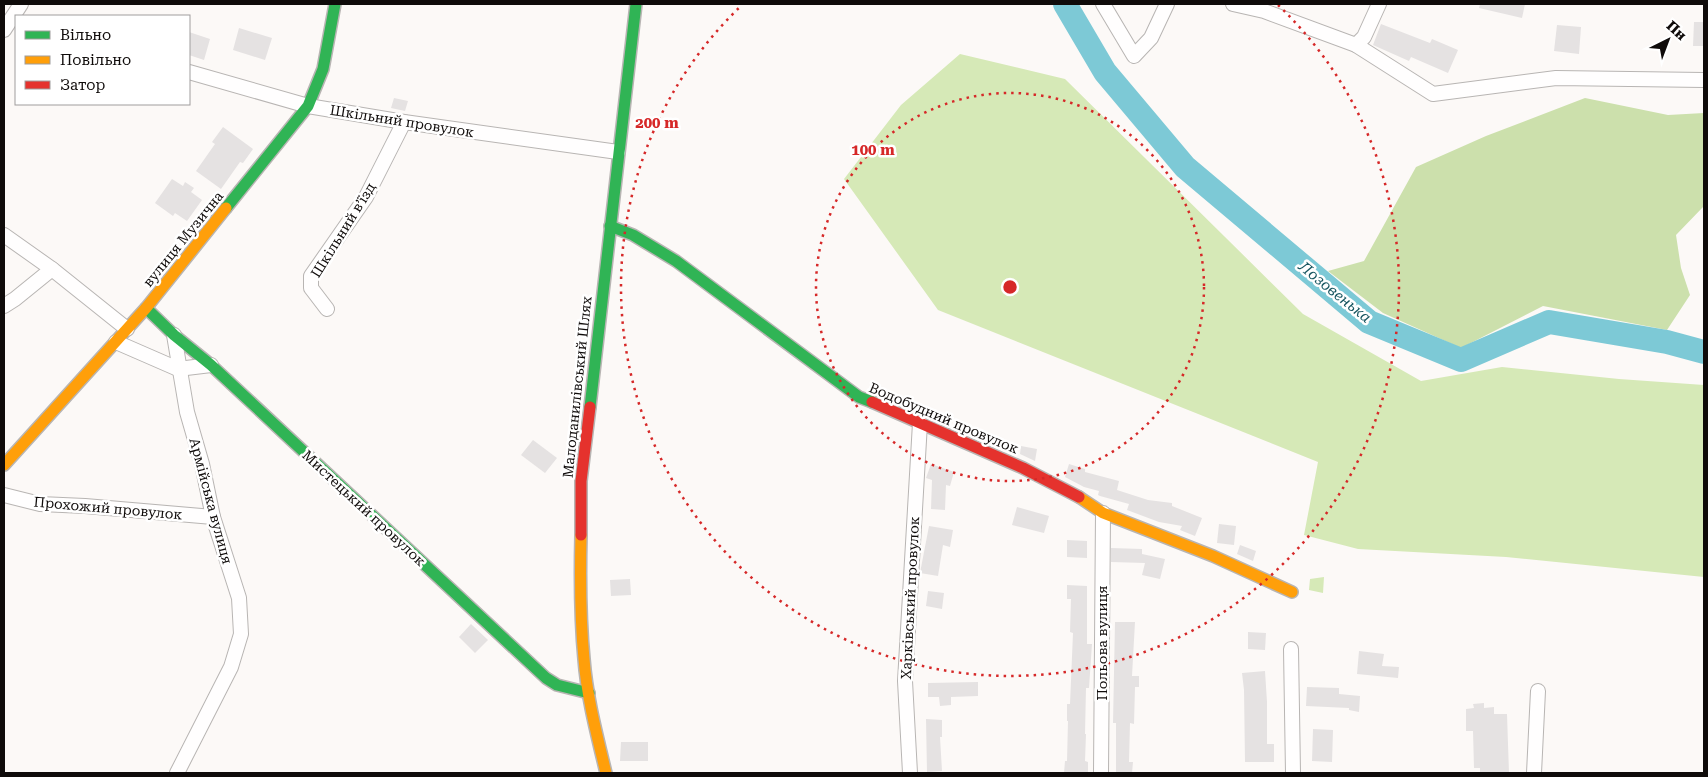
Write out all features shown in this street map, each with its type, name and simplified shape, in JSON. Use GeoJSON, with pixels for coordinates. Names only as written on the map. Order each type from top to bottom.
{"type":"FeatureCollection","features":[{"type":"Feature","properties":{"kind":"street","name":"вулиця Музична"},"geometry":{"type":"LineString","coordinates":[[4,465],[146,308],[308,106],[318,88],[325,64],[335,4]]}},
{"type":"Feature","properties":{"kind":"street","name":"Малоданилівський Шлях"},"geometry":{"type":"LineString","coordinates":[[606,773],[593,721],[584,661],[580,602],[581,481],[636,4]]}},
{"type":"Feature","properties":{"kind":"street"},"geometry":{"type":"LineString","coordinates":[[1103,4],[1134,56],[1151,38],[1167,4]]}},
{"type":"Feature","properties":{"kind":"street"},"geometry":{"type":"LineString","coordinates":[[1232,4],[1264,11],[1356,45],[1433,94],[1556,78],[1704,80]]}},
{"type":"Feature","properties":{"kind":"street"},"geometry":{"type":"LineString","coordinates":[[1356,45],[1364,37],[1379,4]]}},
{"type":"Feature","properties":{"kind":"street"},"geometry":{"type":"LineString","coordinates":[[4,30],[15,17]]}},
{"type":"Feature","properties":{"kind":"street","name":"Шкільний провулок"},"geometry":{"type":"LineString","coordinates":[[190,72],[308,106],[404,122],[618,152]]}},
{"type":"Feature","properties":{"kind":"street","name":"Шкільний в’їзд"},"geometry":{"type":"LineString","coordinates":[[327,309],[311,288],[311,276],[366,197],[404,122]]}},
{"type":"Feature","properties":{"kind":"street","name":"Водобудний провулок"},"geometry":{"type":"LineString","coordinates":[[610,226],[633,235],[676,261],[858,398],[1023,468],[1084,500],[1103,513],[1213,556],[1292,592]]}},
{"type":"Feature","properties":{"kind":"street"},"geometry":{"type":"LineString","coordinates":[[4,235],[52,269],[127,329]]}},
{"type":"Feature","properties":{"kind":"street"},"geometry":{"type":"LineString","coordinates":[[4,306],[52,269]]}},
{"type":"Feature","properties":{"kind":"street","name":"Мистецький провулок"},"geometry":{"type":"LineString","coordinates":[[146,308],[174,335],[211,365],[546,678],[558,685],[589,692]]}},
{"type":"Feature","properties":{"kind":"street","name":"Армійська вулиця"},"geometry":{"type":"LineString","coordinates":[[174,335],[178,368],[187,412],[202,464],[213,517],[240,598],[241,634],[231,667],[177,773]]}},
{"type":"Feature","properties":{"kind":"street"},"geometry":{"type":"LineString","coordinates":[[116,342],[178,368],[211,365]]}},
{"type":"Feature","properties":{"kind":"street","name":"Харківський провулок"},"geometry":{"type":"LineString","coordinates":[[910,773],[904,680],[920,424]]}},
{"type":"Feature","properties":{"kind":"street","name":"Прохожий провулок"},"geometry":{"type":"LineString","coordinates":[[4,495],[40,504],[213,517]]}},
{"type":"Feature","properties":{"kind":"street","name":"Польова вулиця"},"geometry":{"type":"LineString","coordinates":[[1101,773],[1103,513]]}},
{"type":"Feature","properties":{"kind":"street"},"geometry":{"type":"LineString","coordinates":[[1291,648],[1293,773]]}},
{"type":"Feature","properties":{"kind":"street"},"geometry":{"type":"LineString","coordinates":[[1534,773],[1538,691]]}},
{"type":"Feature","properties":{"kind":"green space"},"geometry":{"type":"Polygon","coordinates":[[[960,54],[1065,79],[1303,314],[1421,381],[1502,367],[1619,379],[1704,385],[1704,577],[1506,557],[1358,549],[1304,535],[1318,462],[938,310],[844,179],[901,105],[960,54]]]}},
{"type":"Feature","properties":{"kind":"green space"},"geometry":{"type":"Polygon","coordinates":[[[1585,98],[1668,115],[1704,113],[1704,206],[1676,235],[1681,268],[1690,295],[1667,330],[1543,306],[1461,348],[1383,313],[1328,271],[1364,261],[1416,167],[1486,136],[1585,98]]]}},
{"type":"Feature","properties":{"kind":"green space"},"geometry":{"type":"Polygon","coordinates":[[[1324,577],[1323,593],[1309,590],[1310,579],[1324,577]]]}},
{"type":"Feature","properties":{"kind":"building"},"geometry":{"type":"Polygon","coordinates":[[[1480,4],[1525,4],[1522,18],[1479,8],[1480,4]]]}},
{"type":"Feature","properties":{"kind":"building"},"geometry":{"type":"Polygon","coordinates":[[[1694,22],[1704,22],[1704,46],[1693,46],[1694,22]]]}},
{"type":"Feature","properties":{"kind":"building"},"geometry":{"type":"Polygon","coordinates":[[[1381,24],[1430,43],[1432,39],[1458,50],[1448,73],[1411,57],[1409,61],[1373,45],[1381,24]]]}},
{"type":"Feature","properties":{"kind":"building"},"geometry":{"type":"Polygon","coordinates":[[[1557,25],[1581,27],[1579,54],[1554,51],[1557,25]]]}},
{"type":"Feature","properties":{"kind":"building"},"geometry":{"type":"Polygon","coordinates":[[[239,28],[272,38],[265,60],[233,50],[239,28]]]}},
{"type":"Feature","properties":{"kind":"building"},"geometry":{"type":"Polygon","coordinates":[[[190,32],[210,39],[204,60],[190,55],[190,32]]]}},
{"type":"Feature","properties":{"kind":"building"},"geometry":{"type":"Polygon","coordinates":[[[394,98],[408,101],[405,111],[391,108],[394,98]]]}},
{"type":"Feature","properties":{"kind":"building"},"geometry":{"type":"Polygon","coordinates":[[[223,127],[253,149],[243,163],[240,162],[221,189],[196,171],[215,144],[212,142],[223,127]]]}},
{"type":"Feature","properties":{"kind":"building"},"geometry":{"type":"Polygon","coordinates":[[[172,179],[183,186],[185,182],[194,188],[191,192],[202,200],[187,221],[175,213],[173,216],[155,203],[172,179]]]}},
{"type":"Feature","properties":{"kind":"building"},"geometry":{"type":"Polygon","coordinates":[[[533,440],[557,458],[545,473],[521,455],[533,440]]]}},
{"type":"Feature","properties":{"kind":"building"},"geometry":{"type":"Polygon","coordinates":[[[1021,446],[1037,449],[1035,461],[1020,454],[1021,446]]]}},
{"type":"Feature","properties":{"kind":"building"},"geometry":{"type":"Polygon","coordinates":[[[931,464],[954,472],[950,486],[946,485],[945,510],[931,509],[932,480],[926,478],[931,464]]]}},
{"type":"Feature","properties":{"kind":"building"},"geometry":{"type":"Polygon","coordinates":[[[1069,464],[1085,469],[1085,472],[1119,481],[1117,490],[1148,500],[1172,503],[1172,506],[1202,518],[1195,536],[1180,530],[1182,526],[1159,522],[1127,510],[1129,504],[1100,496],[1098,495],[1099,491],[1084,487],[1065,477],[1069,464]]]}},
{"type":"Feature","properties":{"kind":"building"},"geometry":{"type":"Polygon","coordinates":[[[1017,507],[1049,516],[1044,533],[1012,525],[1017,507]]]}},
{"type":"Feature","properties":{"kind":"building"},"geometry":{"type":"Polygon","coordinates":[[[1219,524],[1236,526],[1234,545],[1217,543],[1219,524]]]}},
{"type":"Feature","properties":{"kind":"building"},"geometry":{"type":"Polygon","coordinates":[[[929,526],[953,530],[950,547],[943,545],[938,576],[920,573],[929,526]]]}},
{"type":"Feature","properties":{"kind":"building"},"geometry":{"type":"Polygon","coordinates":[[[1067,540],[1087,541],[1087,558],[1067,557],[1067,540]]]}},
{"type":"Feature","properties":{"kind":"building"},"geometry":{"type":"Polygon","coordinates":[[[1240,545],[1256,551],[1253,561],[1237,554],[1240,545]]]}},
{"type":"Feature","properties":{"kind":"building"},"geometry":{"type":"Polygon","coordinates":[[[1111,548],[1142,549],[1142,554],[1165,559],[1160,579],[1142,575],[1145,563],[1111,562],[1111,548]]]}},
{"type":"Feature","properties":{"kind":"building"},"geometry":{"type":"Polygon","coordinates":[[[630,579],[631,595],[611,596],[610,580],[630,579]]]}},
{"type":"Feature","properties":{"kind":"building"},"geometry":{"type":"Polygon","coordinates":[[[1067,585],[1087,586],[1087,644],[1092,644],[1089,688],[1086,688],[1085,761],[1088,762],[1088,773],[1064,773],[1065,761],[1067,761],[1067,704],[1070,704],[1073,633],[1070,632],[1071,599],[1067,599],[1067,585]]]}},
{"type":"Feature","properties":{"kind":"building"},"geometry":{"type":"Polygon","coordinates":[[[928,591],[944,593],[942,609],[926,606],[928,591]]]}},
{"type":"Feature","properties":{"kind":"building"},"geometry":{"type":"Polygon","coordinates":[[[1115,622],[1135,622],[1132,676],[1139,676],[1139,687],[1135,687],[1134,724],[1130,723],[1129,762],[1133,762],[1132,773],[1116,773],[1116,723],[1113,723],[1115,622]]]}},
{"type":"Feature","properties":{"kind":"building"},"geometry":{"type":"Polygon","coordinates":[[[471,624],[488,640],[475,653],[459,637],[471,624]]]}},
{"type":"Feature","properties":{"kind":"building"},"geometry":{"type":"Polygon","coordinates":[[[1248,632],[1266,633],[1265,650],[1248,649],[1248,632]]]}},
{"type":"Feature","properties":{"kind":"building"},"geometry":{"type":"Polygon","coordinates":[[[1359,651],[1384,654],[1382,666],[1399,667],[1398,678],[1357,674],[1359,651]]]}},
{"type":"Feature","properties":{"kind":"building"},"geometry":{"type":"Polygon","coordinates":[[[1265,671],[1267,744],[1274,744],[1274,762],[1245,762],[1242,673],[1265,671]]]}},
{"type":"Feature","properties":{"kind":"building"},"geometry":{"type":"Polygon","coordinates":[[[978,682],[978,696],[951,697],[951,705],[940,706],[939,697],[928,697],[928,683],[978,682]]]}},
{"type":"Feature","properties":{"kind":"building"},"geometry":{"type":"Polygon","coordinates":[[[1307,687],[1339,688],[1339,694],[1360,696],[1359,712],[1349,710],[1349,708],[1306,706],[1307,687]]]}},
{"type":"Feature","properties":{"kind":"building"},"geometry":{"type":"Polygon","coordinates":[[[1484,703],[1484,708],[1494,707],[1494,714],[1507,714],[1509,773],[1480,773],[1480,768],[1474,768],[1473,731],[1466,731],[1466,709],[1474,708],[1473,704],[1484,703]]]}},
{"type":"Feature","properties":{"kind":"building"},"geometry":{"type":"Polygon","coordinates":[[[926,719],[942,720],[942,737],[940,737],[942,771],[927,772],[926,719]]]}},
{"type":"Feature","properties":{"kind":"building"},"geometry":{"type":"Polygon","coordinates":[[[1313,729],[1333,730],[1332,762],[1312,761],[1313,729]]]}},
{"type":"Feature","properties":{"kind":"building"},"geometry":{"type":"Polygon","coordinates":[[[621,742],[648,742],[648,761],[620,761],[621,742]]]}},
{"type":"Feature","properties":{"kind":"waterway","name":"Лозовенька"},"geometry":{"type":"LineString","coordinates":[[1065,4],[1105,72],[1185,167],[1369,322],[1461,360],[1549,322],[1667,342],[1704,352]]}},
{"type":"Feature","properties":{"kind":"traffic: fast"},"geometry":{"type":"LineString","coordinates":[[226,208],[308,106],[323,69],[335,4]]}},
{"type":"Feature","properties":{"kind":"traffic: fast"},"geometry":{"type":"LineString","coordinates":[[590,407],[636,4]]}},
{"type":"Feature","properties":{"kind":"traffic: fast"},"geometry":{"type":"LineString","coordinates":[[610,226],[633,235],[676,261],[859,397],[872,402]]}},
{"type":"Feature","properties":{"kind":"traffic: fast"},"geometry":{"type":"LineString","coordinates":[[146,308],[174,335],[211,365],[546,678],[557,685],[589,693]]}},
{"type":"Feature","properties":{"kind":"traffic: slow"},"geometry":{"type":"LineString","coordinates":[[4,465],[146,308],[226,208]]}},
{"type":"Feature","properties":{"kind":"traffic: slow"},"geometry":{"type":"LineString","coordinates":[[1079,497],[1103,513],[1213,556],[1292,592]]}},
{"type":"Feature","properties":{"kind":"traffic: slow"},"geometry":{"type":"LineString","coordinates":[[581,535],[580,582],[585,674],[606,773]]}},
{"type":"Feature","properties":{"kind":"traffic: jam"},"geometry":{"type":"LineString","coordinates":[[872,402],[1023,468],[1079,497]]}},
{"type":"Feature","properties":{"kind":"traffic: jam"},"geometry":{"type":"LineString","coordinates":[[581,535],[581,481],[590,407]]}}]}
